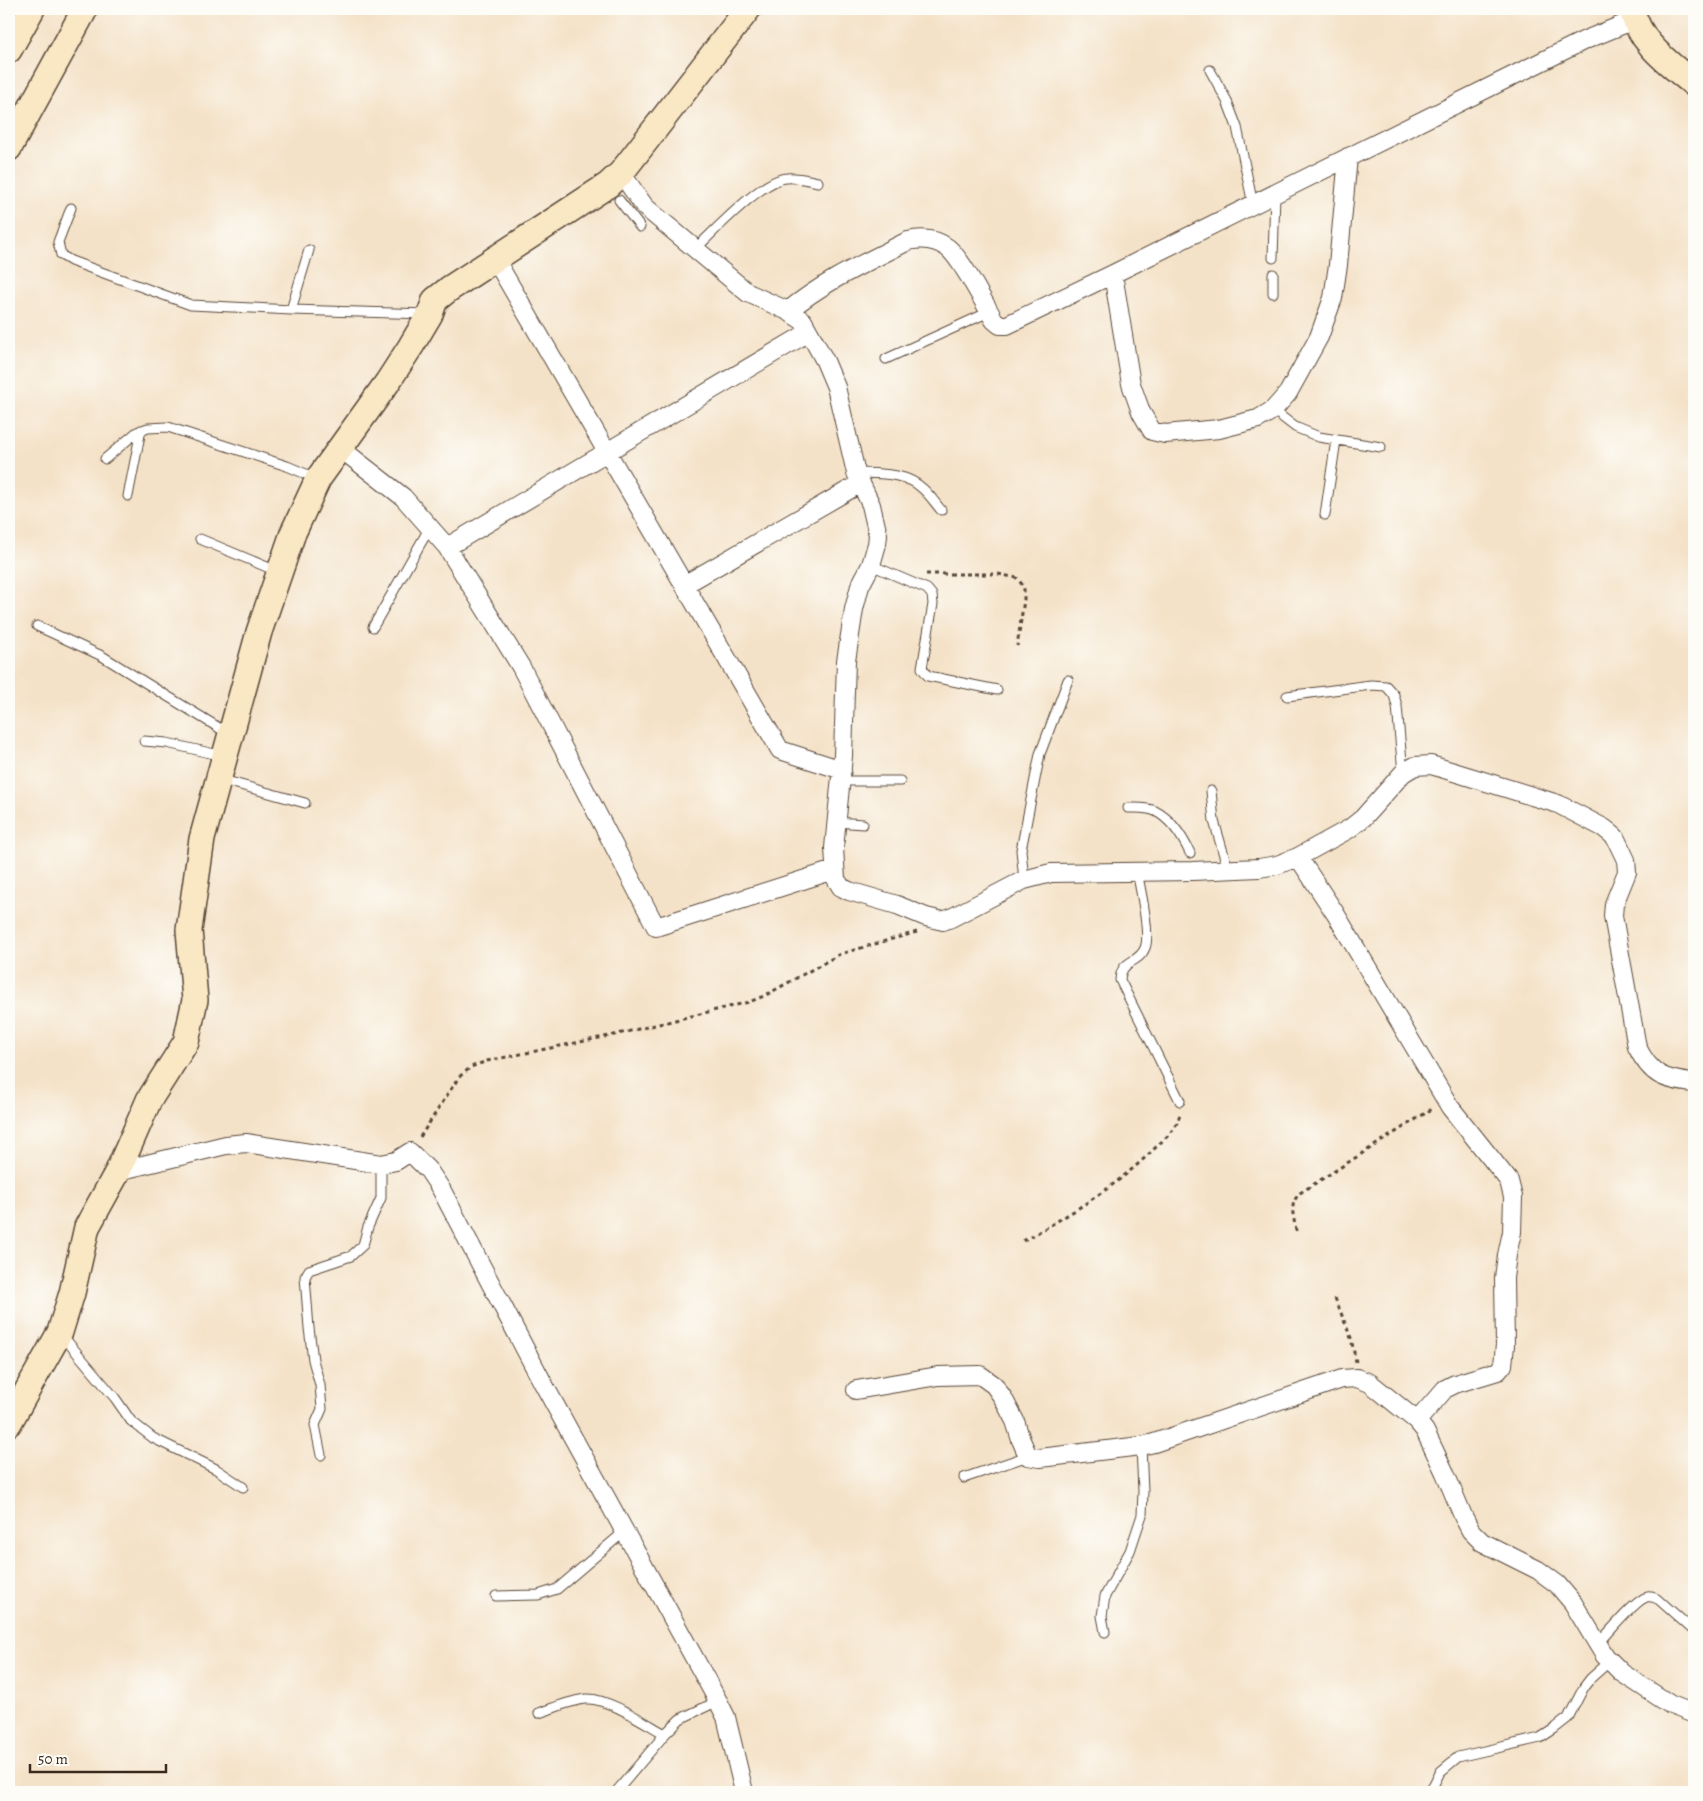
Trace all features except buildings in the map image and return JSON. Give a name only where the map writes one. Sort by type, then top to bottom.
[{"type":"street","points":[[9,50],[32,9]]},
{"type":"street","points":[[9,148],[85,9]]},
{"type":"street","points":[[14,1414],[60,1332],[72,1293],[88,1227],[118,1171],[149,1100],[186,1042],[195,1000],[189,930],[202,839],[259,632],[293,533],[318,479],[387,383],[430,314],[435,300],[495,259],[615,187],[748,9]]},
{"type":"street","points":[[788,311],[806,296],[835,279],[908,241],[921,238],[947,247],[959,261],[994,320],[1000,325],[1007,325],[1114,274],[1583,41],[1633,14],[1650,45],[1694,84]]},
{"type":"street","points":[[1114,274],[1131,384],[1141,412],[1152,431],[1164,434],[1219,429],[1258,419],[1273,410],[1288,393],[1318,337],[1333,298],[1348,157]]},
{"type":"street","points":[[615,187],[646,206],[748,293],[788,311],[803,321],[825,361],[836,387],[859,478],[871,505],[878,535],[871,565],[860,586],[854,609],[846,661],[841,776],[834,848],[834,870],[836,879],[841,886],[849,891],[942,921],[1024,880],[1051,873],[1258,868],[1277,865],[1298,857],[1349,829],[1363,818],[1403,773],[1415,766],[1431,765],[1558,804],[1604,828],[1614,837],[1626,860],[1627,872],[1614,904],[1613,916],[1637,1047],[1644,1062],[1656,1074],[1671,1081],[1694,1083]]},
{"type":"street","points":[[495,259],[780,750],[841,776]]},
{"type":"street","points":[[447,547],[809,332]]},
{"type":"street","points":[[340,448],[402,497],[447,547],[521,667],[656,926],[834,870]]},
{"type":"street","points":[[684,585],[859,478]]},
{"type":"street","points":[[1298,857],[1340,920],[1446,1100],[1509,1181],[1513,1197],[1512,1232],[1504,1278],[1505,1345],[1503,1365],[1498,1371],[1455,1384],[1445,1389],[1417,1421]]},
{"type":"street","points":[[118,1171],[226,1145],[246,1143],[381,1164],[396,1161],[410,1152],[429,1171],[440,1189],[544,1385],[718,1701],[726,1718],[744,1792]]},
{"type":"street","points":[[856,1390],[938,1376],[980,1375],[994,1385],[1003,1398],[1015,1421],[1028,1456],[1040,1458],[1141,1446],[1342,1379],[1357,1378],[1370,1383],[1417,1421],[1425,1432],[1446,1473],[1470,1531],[1482,1542],[1538,1570],[1557,1584],[1572,1603],[1610,1662],[1622,1673],[1672,1705],[1694,1714]]},
{"type":"lane","points":[[1210,70],[1227,101],[1237,127],[1252,205]]},
{"type":"lane","points":[[695,249],[758,192],[772,182],[786,178],[818,182]]},
{"type":"lane","points":[[615,187],[640,227]]},
{"type":"lane","points":[[1273,258],[1275,194]]},
{"type":"lane","points":[[71,208],[58,242],[61,255],[71,261],[191,305],[430,314]]},
{"type":"lane","points":[[291,310],[309,250]]},
{"type":"lane","points":[[1273,274],[1273,293]]},
{"type":"lane","points":[[886,359],[989,312]]},
{"type":"lane","points":[[1273,410],[1295,427],[1319,437],[1381,447]]},
{"type":"lane","points":[[105,459],[137,432],[148,428],[168,427],[287,466],[318,479]]},
{"type":"lane","points":[[128,496],[141,430]]},
{"type":"lane","points":[[1325,516],[1336,440]]},
{"type":"lane","points":[[859,478],[888,475],[908,478],[923,488],[940,510]]},
{"type":"lane","points":[[373,627],[430,527]]},
{"type":"lane","points":[[200,538],[279,572]]},
{"type":"lane","points":[[871,565],[927,589],[932,594],[933,604],[922,668],[924,673],[928,676],[997,690]]},
{"type":"lane","points":[[37,626],[102,656],[225,757],[305,803]]},
{"type":"lane","points":[[1024,880],[1021,850],[1039,763],[1055,712],[1068,680]]},
{"type":"lane","points":[[1287,696],[1371,685],[1386,686],[1394,695],[1397,706],[1403,773]]},
{"type":"lane","points":[[144,742],[167,743],[225,757]]},
{"type":"lane","points":[[841,776],[900,781]]},
{"type":"lane","points":[[1211,791],[1214,821],[1228,868]]},
{"type":"lane","points":[[1128,808],[1142,808],[1155,811],[1167,820],[1180,835],[1190,853]]},
{"type":"lane","points":[[837,822],[863,824]]},
{"type":"lane","points":[[1137,871],[1147,930],[1146,947],[1142,954],[1125,965],[1120,974],[1120,980],[1180,1101]]},
{"type":"lane","points":[[320,1455],[315,1425],[322,1408],[320,1385],[311,1344],[305,1277],[309,1270],[350,1256],[363,1245],[368,1227],[381,1198],[381,1164]]},
{"type":"lane","points":[[60,1332],[115,1398],[131,1421],[153,1438],[216,1469],[243,1487]]},
{"type":"lane","points":[[1105,1632],[1102,1616],[1105,1596],[1130,1551],[1142,1515],[1141,1446]]},
{"type":"lane","points":[[964,1478],[1028,1456]]},
{"type":"lane","points":[[496,1596],[538,1595],[557,1589],[625,1531]]},
{"type":"lane","points":[[1598,1644],[1633,1607],[1646,1597],[1653,1597],[1658,1600],[1694,1631]]},
{"type":"lane","points":[[1430,1792],[1440,1772],[1458,1757],[1540,1738],[1554,1729],[1568,1718],[1584,1687],[1591,1678],[1610,1662]]},
{"type":"lane","points":[[539,1714],[562,1705],[588,1699],[610,1704],[666,1734]]},
{"type":"lane","points":[[616,1792],[680,1719],[718,1701]]},
{"type":"path","points":[[893,574],[998,574],[1017,578],[1024,587],[1024,600],[1017,646]]},
{"type":"path","points":[[410,1152],[459,1078],[471,1067],[487,1061],[614,1035],[749,1002],[764,996],[840,954],[907,935],[942,921]]},
{"type":"path","points":[[1296,1231],[1292,1207],[1294,1199],[1300,1193],[1446,1100]]},
{"type":"path","points":[[1023,1240],[1082,1207],[1115,1184],[1143,1161],[1169,1135],[1177,1123],[1180,1114],[1180,1101]]},
{"type":"path","points":[[1335,1298],[1351,1338],[1356,1358],[1357,1378]]}]
